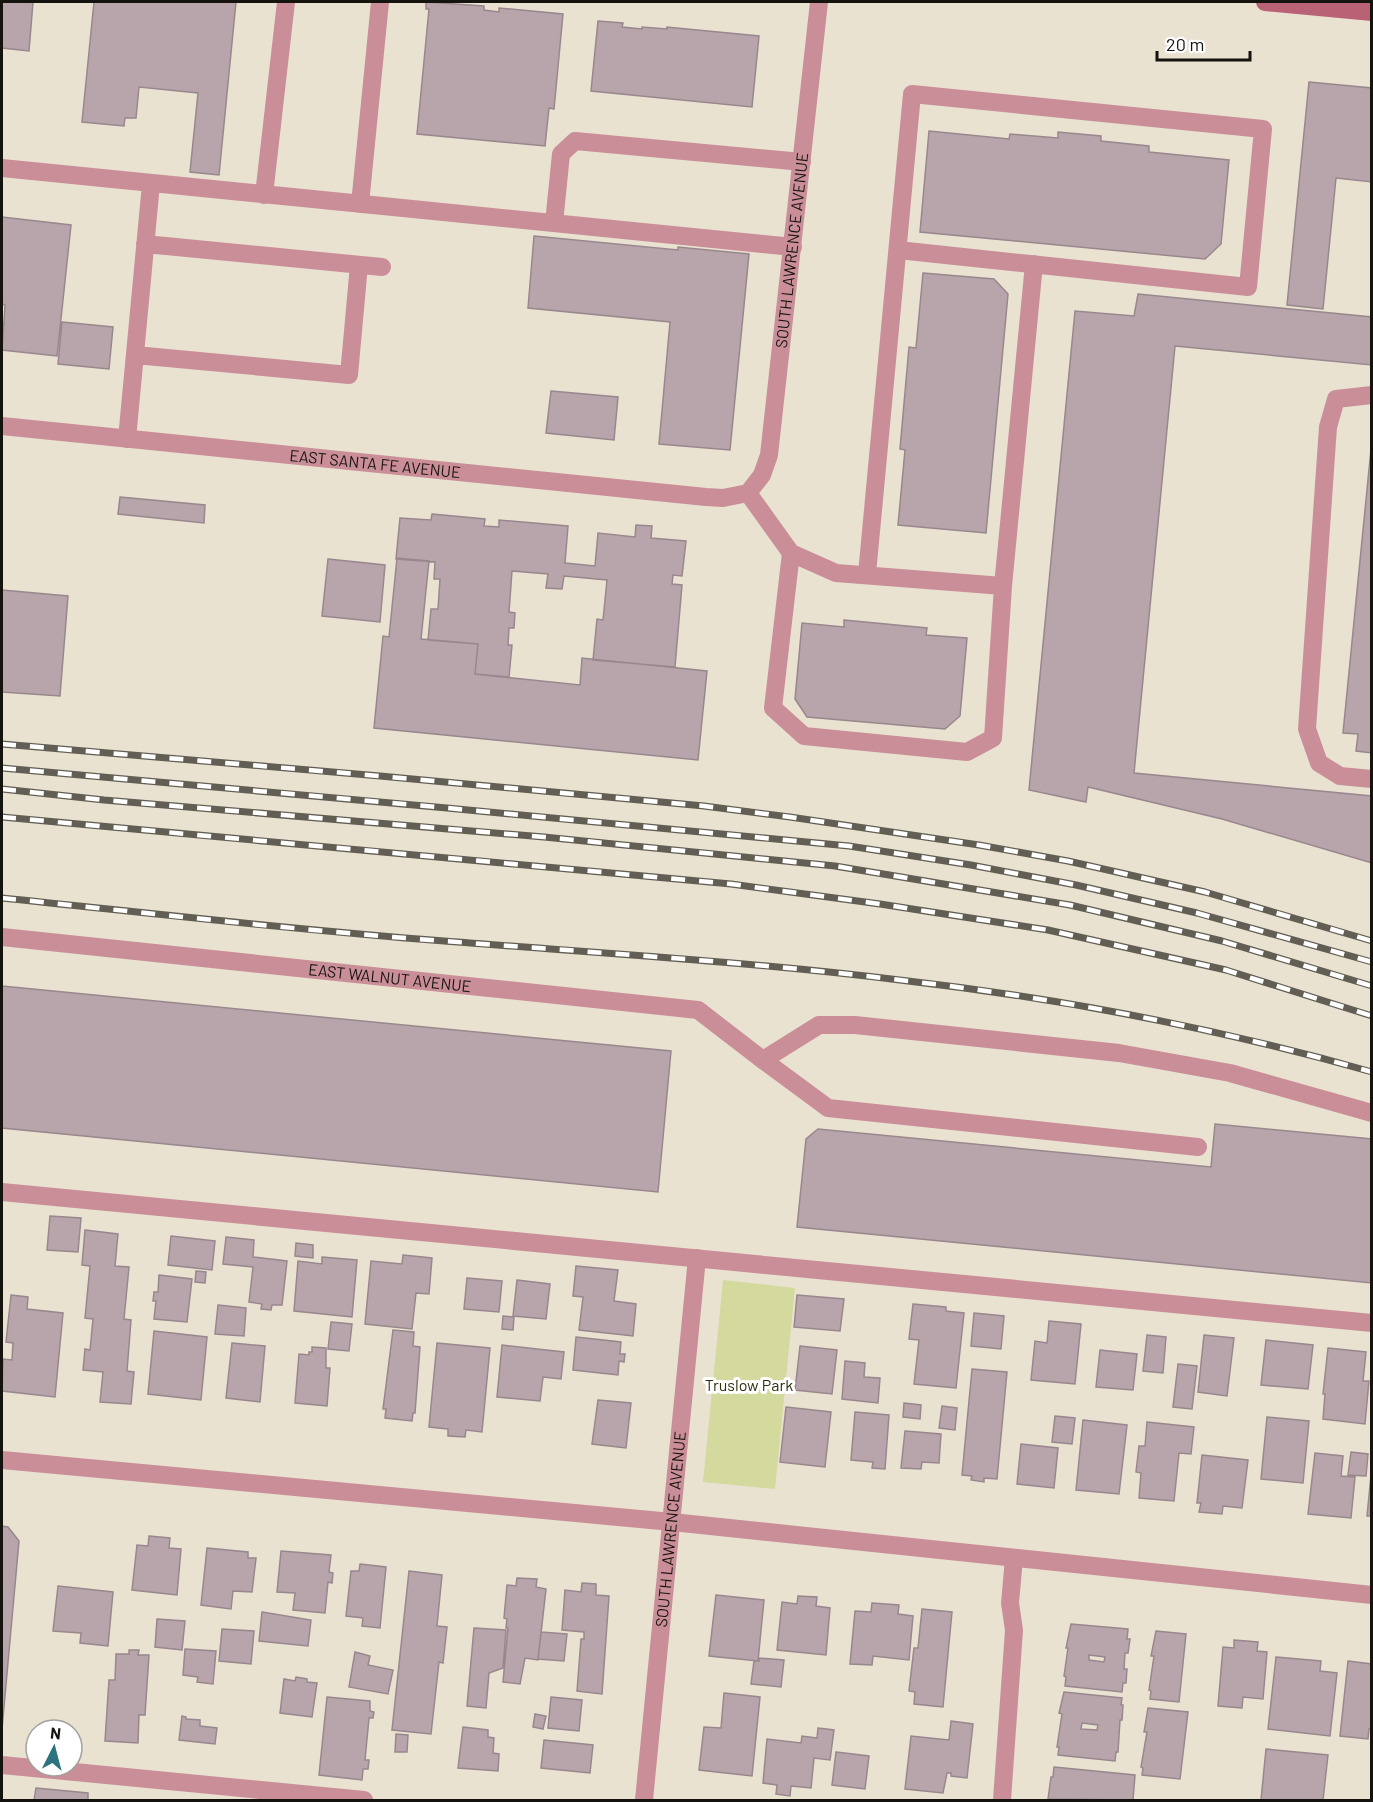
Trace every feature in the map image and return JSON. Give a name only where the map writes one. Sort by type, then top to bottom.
[{"type":"main road","points":[[1265,2],[1371,12]]},
{"type":"street","points":[[264,195],[286,2]]},
{"type":"street","points":[[360,204],[380,2]]},
{"type":"street","name":"SOUTH LAWRENCE AVENUE","points":[[748,493],[762,475],[770,455],[819,2]]},
{"type":"street","points":[[867,574],[912,94],[1263,129],[1248,287],[898,250]]},
{"type":"street","points":[[554,223],[561,154],[575,141],[802,162]]},
{"type":"street","points":[[2,168],[793,247]]},
{"type":"street","points":[[127,439],[151,184]]},
{"type":"street","points":[[145,244],[382,267]]},
{"type":"street","points":[[791,553],[773,708],[804,736],[967,752],[993,738],[1003,586],[1034,264]]},
{"type":"street","points":[[135,355],[349,375],[359,265]]},
{"type":"street","points":[[1371,395],[1336,399],[1328,427],[1307,729],[1319,763],[1340,776],[1371,779]]},
{"type":"street","name":"EAST SANTA FE AVENUE","points":[[2,426],[723,498],[748,493]]},
{"type":"street","points":[[748,493],[791,553],[836,573],[1003,586]]},
{"type":"street","name":"EAST WALNUT AVENUE","points":[[2,936],[698,1010],[828,1108],[1198,1147]]},
{"type":"street","points":[[763,1060],[819,1025],[855,1025],[1119,1053],[1230,1073],[1371,1113]]},
{"type":"street","points":[[2,1192],[1371,1323]]},
{"type":"street","name":"SOUTH LAWRENCE AVENUE","points":[[644,1800],[697,1258]]},
{"type":"street","points":[[2,1460],[672,1522],[1371,1595]]},
{"type":"street","points":[[1002,1800],[1014,1630],[1010,1603],[1014,1558]]},
{"type":"street","points":[[2,1765],[364,1800]]},
{"type":"green space","name":"Truslow Park","points":[[723,1280],[795,1288],[775,1489],[703,1482]]},
{"type":"building","points":[[2,2],[33,2],[29,51],[2,48]]},
{"type":"building","points":[[94,2],[236,2],[219,175],[190,172],[198,93],[139,87],[136,118],[125,118],[124,126],[82,122]]},
{"type":"building","points":[[426,2],[484,6],[484,10],[499,12],[499,8],[563,14],[554,109],[549,108],[545,146],[417,134],[429,9],[426,9]]},
{"type":"building","points":[[598,21],[623,23],[622,27],[642,29],[642,27],[667,29],[667,27],[759,36],[752,107],[591,91]]},
{"type":"building","points":[[1309,82],[1372,88],[1372,182],[1336,178],[1323,309],[1287,305]]},
{"type":"building","points":[[929,131],[1009,139],[1010,134],[1058,138],[1058,132],[1101,136],[1101,141],[1149,146],[1149,152],[1229,160],[1221,244],[1205,259],[920,232]]},
{"type":"building","points":[[2,217],[71,225],[57,356],[2,350],[5,305],[2,304]]},
{"type":"building","points":[[534,236],[678,250],[678,247],[749,254],[730,450],[659,444],[670,322],[528,308]]},
{"type":"building","points":[[923,273],[994,279],[1008,294],[986,533],[898,525],[905,450],[900,449],[909,347],[916,348]]},
{"type":"building","points":[[1138,294],[1372,317],[1372,365],[1175,346],[1134,773],[1372,796],[1372,863],[1222,819],[1088,787],[1086,802],[1029,790],[1075,311],[1134,316]]},
{"type":"building","points":[[62,322],[113,327],[109,369],[58,364]]},
{"type":"building","points":[[551,391],[618,397],[614,440],[546,433]]},
{"type":"building","points":[[1372,439],[1372,753],[1356,751],[1358,734],[1343,733]]},
{"type":"building","points":[[120,497],[205,505],[204,523],[118,514]]},
{"type":"building","points":[[432,514],[485,519],[484,526],[499,527],[499,520],[568,526],[565,563],[595,566],[598,533],[635,537],[636,525],[652,526],[651,538],[686,541],[682,576],[673,575],[672,584],[682,585],[675,667],[593,660],[597,619],[603,620],[607,580],[564,576],[562,589],[546,588],[548,574],[512,571],[509,612],[515,613],[514,628],[509,628],[508,645],[512,645],[509,677],[475,674],[478,644],[428,640],[431,609],[438,609],[440,579],[434,579],[435,562],[396,559],[400,518],[431,520]]},
{"type":"building","points":[[397,558],[429,561],[421,639],[478,644],[475,674],[580,685],[582,658],[707,671],[698,760],[374,728],[383,636],[389,637]]},
{"type":"building","points":[[328,559],[385,565],[380,622],[322,616]]},
{"type":"building","points":[[2,590],[68,596],[60,696],[2,692]]},
{"type":"building","points":[[844,620],[927,628],[926,635],[967,638],[960,716],[945,729],[807,717],[795,699],[802,623],[844,627]]},
{"type":"building","points":[[2,986],[671,1051],[658,1192],[2,1128]]},
{"type":"building","points":[[1215,1124],[1372,1139],[1372,1283],[797,1227],[806,1139],[818,1129],[1211,1167]]},
{"type":"building","points":[[50,1216],[81,1218],[78,1252],[47,1250]]},
{"type":"building","points":[[85,1230],[118,1234],[115,1266],[129,1267],[124,1319],[131,1320],[127,1371],[134,1372],[131,1404],[100,1402],[103,1372],[83,1370],[85,1349],[90,1350],[93,1319],[85,1318],[90,1266],[82,1265]]},
{"type":"building","points":[[171,1236],[215,1241],[212,1270],[168,1265]]},
{"type":"building","points":[[226,1237],[254,1240],[253,1257],[287,1261],[282,1305],[272,1305],[271,1310],[261,1309],[262,1304],[249,1302],[253,1267],[223,1264]]},
{"type":"building","points":[[296,1243],[313,1245],[313,1258],[295,1256]]},
{"type":"building","points":[[403,1255],[432,1258],[429,1294],[416,1293],[412,1329],[365,1324],[371,1261],[402,1264]]},
{"type":"building","points":[[322,1257],[357,1260],[352,1317],[294,1311],[298,1261],[322,1264]]},
{"type":"building","points":[[576,1266],[618,1270],[614,1301],[636,1304],[633,1336],[579,1330],[583,1297],[573,1296]]},
{"type":"building","points":[[196,1271],[206,1272],[205,1283],[195,1282]]},
{"type":"building","points":[[159,1275],[192,1279],[187,1322],[154,1319],[156,1301],[153,1301],[154,1292],[158,1292]]},
{"type":"building","points":[[467,1278],[502,1281],[499,1312],[464,1309]]},
{"type":"building","points":[[517,1280],[550,1284],[546,1319],[513,1316]]},
{"type":"building","points":[[11,1295],[28,1297],[27,1309],[63,1313],[55,1397],[2,1391],[3,1359],[12,1360],[13,1343],[6,1342]]},
{"type":"building","points":[[797,1295],[844,1299],[840,1331],[794,1327]]},
{"type":"building","points":[[913,1304],[946,1307],[946,1311],[964,1313],[956,1388],[914,1384],[919,1340],[909,1339]]},
{"type":"building","points":[[218,1305],[246,1308],[244,1336],[215,1334]]},
{"type":"building","points":[[974,1313],[1004,1316],[1001,1349],[971,1346]]},
{"type":"building","points":[[503,1316],[514,1317],[513,1330],[502,1329]]},
{"type":"building","points":[[1049,1321],[1081,1324],[1075,1384],[1031,1380],[1035,1341],[1047,1343]]},
{"type":"building","points":[[331,1322],[352,1324],[349,1351],[328,1349]]},
{"type":"building","points":[[393,1330],[414,1332],[413,1346],[420,1347],[415,1413],[413,1413],[412,1421],[385,1418],[386,1409],[383,1409]]},
{"type":"building","points":[[154,1331],[207,1337],[201,1400],[148,1394]]},
{"type":"building","points":[[1147,1335],[1166,1337],[1163,1373],[1143,1371]]},
{"type":"building","points":[[1204,1335],[1234,1338],[1227,1396],[1198,1392]]},
{"type":"building","points":[[576,1337],[621,1342],[620,1354],[625,1354],[624,1362],[619,1361],[618,1375],[573,1370]]},
{"type":"building","points":[[1266,1340],[1313,1345],[1308,1389],[1261,1385]]},
{"type":"building","points":[[232,1343],[265,1346],[260,1402],[226,1398]]},
{"type":"building","points":[[437,1343],[490,1348],[482,1432],[466,1430],[465,1437],[448,1436],[448,1429],[429,1427]]},
{"type":"building","points":[[502,1345],[564,1352],[561,1379],[543,1377],[540,1401],[497,1397]]},
{"type":"building","points":[[800,1346],[837,1350],[832,1394],[795,1390]]},
{"type":"building","points":[[312,1347],[326,1348],[326,1368],[330,1368],[327,1406],[295,1403],[299,1354],[309,1355]]},
{"type":"building","points":[[1328,1348],[1366,1352],[1363,1381],[1369,1381],[1365,1424],[1323,1419]]},
{"type":"building","points":[[1100,1350],[1137,1354],[1133,1390],[1096,1387]]},
{"type":"building","points":[[845,1361],[865,1363],[864,1377],[880,1378],[878,1403],[842,1399]]},
{"type":"building","points":[[1178,1364],[1197,1366],[1192,1409],[1173,1407]]},
{"type":"building","points":[[972,1369],[1007,1372],[997,1479],[984,1478],[984,1482],[971,1480],[972,1476],[962,1475]]},
{"type":"building","points":[[598,1400],[631,1403],[626,1448],[592,1444]]},
{"type":"building","points":[[904,1403],[921,1405],[920,1419],[903,1417]]},
{"type":"building","points":[[942,1406],[957,1408],[955,1430],[939,1428]]},
{"type":"building","points":[[786,1407],[831,1412],[825,1467],[780,1462]]},
{"type":"building","points":[[855,1412],[889,1415],[885,1469],[872,1468],[873,1462],[851,1460]]},
{"type":"building","points":[[1055,1416],[1075,1418],[1072,1444],[1052,1442]]},
{"type":"building","points":[[1267,1417],[1309,1421],[1303,1483],[1261,1479]]},
{"type":"building","points":[[1083,1420],[1127,1425],[1119,1494],[1076,1490]]},
{"type":"building","points":[[1147,1422],[1194,1427],[1191,1454],[1179,1453],[1174,1501],[1139,1498],[1141,1473],[1136,1472],[1139,1446],[1145,1446]]},
{"type":"building","points":[[905,1431],[941,1434],[939,1463],[922,1462],[921,1469],[901,1468]]},
{"type":"building","points":[[1021,1444],[1058,1448],[1054,1488],[1017,1484]]},
{"type":"building","points":[[1351,1452],[1368,1454],[1366,1476],[1348,1475]]},
{"type":"building","points":[[1315,1453],[1343,1456],[1341,1476],[1355,1477],[1351,1518],[1308,1514]]},
{"type":"building","points":[[1202,1455],[1248,1460],[1242,1508],[1223,1506],[1222,1514],[1199,1512],[1201,1503],[1197,1503]]},
{"type":"building","points":[[1372,1465],[1372,1516],[1367,1516]]},
{"type":"building","points":[[2,1526],[8,1527],[19,1541],[2,1729]]},
{"type":"building","points":[[149,1536],[170,1538],[169,1548],[181,1549],[177,1595],[132,1590],[137,1545],[148,1546]]},
{"type":"building","points":[[207,1548],[248,1552],[248,1558],[256,1558],[252,1592],[233,1591],[231,1609],[201,1605]]},
{"type":"building","points":[[281,1551],[331,1555],[329,1572],[333,1573],[332,1583],[328,1582],[325,1613],[293,1610],[295,1593],[277,1592]]},
{"type":"building","points":[[360,1564],[386,1567],[380,1628],[362,1626],[363,1618],[346,1616],[351,1571],[359,1571]]},
{"type":"building","points":[[409,1571],[442,1575],[437,1626],[447,1627],[443,1663],[439,1662],[431,1734],[392,1730]]},
{"type":"building","points":[[517,1578],[537,1579],[536,1587],[546,1589],[538,1660],[525,1658],[520,1684],[503,1682],[508,1628],[506,1628],[507,1619],[504,1618],[507,1585],[516,1586]]},
{"type":"building","points":[[582,1583],[596,1584],[596,1595],[609,1596],[602,1694],[577,1691],[581,1639],[584,1639],[584,1632],[562,1630],[565,1590],[581,1592]]},
{"type":"building","points":[[58,1586],[113,1592],[108,1646],[80,1643],[81,1633],[53,1631]]},
{"type":"building","points":[[716,1595],[764,1600],[758,1661],[709,1656]]},
{"type":"building","points":[[798,1596],[817,1597],[816,1606],[830,1608],[826,1655],[777,1650],[782,1602],[797,1604]]},
{"type":"building","points":[[872,1603],[899,1605],[898,1614],[913,1616],[909,1660],[873,1656],[872,1665],[850,1664],[855,1611],[871,1612]]},
{"type":"building","points":[[922,1609],[952,1612],[943,1707],[914,1704],[915,1692],[909,1691],[914,1648],[918,1648]]},
{"type":"building","points":[[262,1612],[311,1620],[308,1646],[259,1641]]},
{"type":"building","points":[[157,1619],[185,1621],[182,1650],[155,1647]]},
{"type":"building","points":[[1071,1624],[1128,1629],[1127,1639],[1130,1639],[1128,1653],[1125,1653],[1124,1669],[1127,1669],[1126,1683],[1123,1683],[1122,1692],[1065,1686],[1068,1648],[1066,1648]],"holes":[[[1089,1655],[1105,1657],[1104,1662],[1089,1660]]]},
{"type":"building","points":[[474,1628],[506,1630],[503,1668],[489,1673],[486,1708],[467,1706]]},
{"type":"building","points":[[222,1629],[254,1631],[251,1664],[219,1661]]},
{"type":"building","points":[[1156,1631],[1186,1634],[1179,1702],[1150,1699],[1151,1691],[1149,1690],[1154,1656],[1151,1656]]},
{"type":"building","points":[[541,1632],[567,1634],[564,1661],[538,1659]]},
{"type":"building","points":[[1234,1640],[1258,1642],[1257,1651],[1267,1652],[1263,1699],[1243,1697],[1242,1708],[1218,1706],[1223,1647],[1234,1648]]},
{"type":"building","points":[[185,1649],[216,1651],[213,1684],[197,1682],[198,1677],[183,1675]]},
{"type":"building","points":[[129,1650],[139,1650],[138,1655],[149,1655],[145,1715],[139,1715],[138,1743],[105,1741],[109,1680],[115,1680],[116,1654],[129,1654]]},
{"type":"building","points":[[355,1652],[370,1656],[368,1665],[393,1670],[388,1694],[349,1687]]},
{"type":"building","points":[[1276,1657],[1321,1661],[1320,1671],[1337,1673],[1330,1736],[1268,1729]]},
{"type":"building","points":[[759,1658],[784,1660],[781,1687],[751,1684],[754,1661],[759,1661]]},
{"type":"building","points":[[1348,1661],[1372,1664],[1372,1729],[1369,1729],[1368,1739],[1340,1736]]},
{"type":"building","points":[[296,1677],[317,1683],[312,1717],[280,1713],[284,1679],[295,1681]]},
{"type":"building","points":[[1064,1692],[1122,1698],[1122,1720],[1120,1720],[1118,1752],[1116,1752],[1115,1761],[1058,1755],[1062,1714],[1059,1713]],"holes":[[[1082,1723],[1098,1725],[1097,1730],[1081,1729]]]},
{"type":"building","points":[[724,1693],[760,1697],[752,1776],[699,1770],[704,1727],[721,1728]]},
{"type":"building","points":[[327,1697],[370,1701],[370,1711],[374,1712],[373,1718],[369,1718],[365,1760],[369,1760],[368,1769],[363,1769],[362,1780],[319,1775]]},
{"type":"building","points":[[551,1697],[582,1700],[579,1731],[548,1728]]},
{"type":"building","points":[[1148,1708],[1188,1712],[1180,1779],[1142,1775],[1143,1768],[1141,1767],[1147,1732],[1144,1732]]},
{"type":"building","points":[[535,1714],[546,1716],[543,1729],[533,1727]]},
{"type":"building","points":[[182,1716],[186,1719],[200,1720],[200,1726],[217,1728],[215,1744],[179,1740]]},
{"type":"building","points":[[951,1721],[973,1724],[967,1778],[951,1776],[951,1773],[947,1773],[943,1793],[905,1789],[911,1736],[949,1740]]},
{"type":"building","points":[[463,1727],[488,1730],[488,1737],[494,1738],[493,1753],[499,1754],[498,1771],[458,1768]]},
{"type":"building","points":[[818,1728],[834,1730],[830,1760],[814,1758],[811,1788],[791,1786],[790,1796],[776,1794],[777,1785],[763,1783],[767,1739],[801,1743],[802,1736],[817,1738]]},
{"type":"building","points":[[396,1734],[408,1735],[407,1752],[395,1752]]},
{"type":"building","points":[[544,1740],[593,1745],[590,1773],[541,1768]]},
{"type":"building","points":[[1266,1749],[1328,1755],[1323,1800],[1261,1800]]},
{"type":"building","points":[[836,1752],[869,1756],[865,1789],[832,1785]]},
{"type":"building","points":[[1054,1767],[1135,1775],[1133,1800],[1048,1799]]},
{"type":"building","points":[[36,1788],[88,1793],[88,1800],[34,1800]]},
{"type":"railway","points":[[2,744],[704,806],[790,817],[979,845],[1068,861],[1205,892],[1372,941]]},
{"type":"railway","points":[[2,768],[849,846],[971,865],[1076,885],[1197,913],[1372,962]]},
{"type":"railway","points":[[2,789],[104,800],[544,837],[835,866],[1070,905],[1222,941],[1372,986]]},
{"type":"railway","points":[[2,817],[731,884],[880,904],[1048,930],[1226,970],[1372,1016]]},
{"type":"railway","points":[[2,898],[333,932],[792,968],[967,988],[1084,1006],[1200,1029],[1372,1072]]}]
